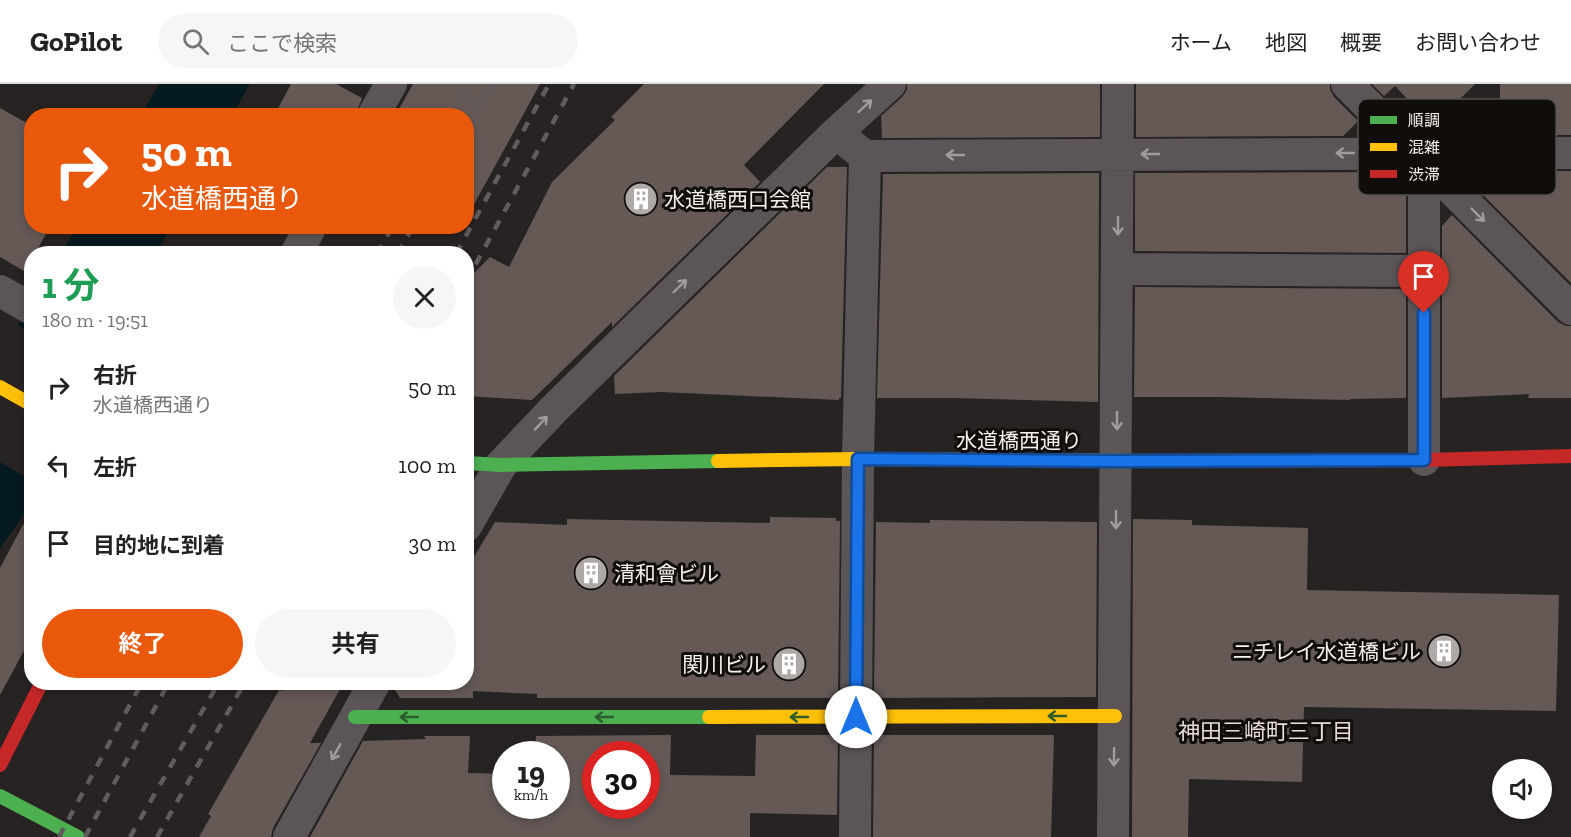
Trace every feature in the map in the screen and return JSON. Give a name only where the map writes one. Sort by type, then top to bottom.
[{"type":"street","points":[[378,108],[391,84]]},
{"type":"street","points":[[474,512],[501,465],[555,408],[836,133],[890,84]]},
{"type":"street","points":[[1113,837],[1118,84]]},
{"type":"street","points":[[1347,84],[1362,99]]},
{"type":"street","points":[[836,133],[866,156],[1358,153]]},
{"type":"street","points":[[855,837],[858,459],[866,156]]},
{"type":"street","points":[[1424,195],[1424,460]]},
{"type":"street","points":[[1458,195],[1571,309]]},
{"type":"street","points":[[1118,269],[1424,271]]},
{"type":"street","points":[[0,387],[24,400]]},
{"type":"street","name":"水道橋西通り","points":[[474,463],[501,465],[858,459],[1424,460],[1571,456]]},
{"type":"street","points":[[0,765],[38,690]]},
{"type":"street","points":[[289,837],[370,690]]},
{"type":"street","points":[[355,717],[1115,716]]},
{"type":"street","points":[[0,796],[78,837]]},
{"type":"water","points":[[159,84],[250,84],[236,108],[145,108]]},
{"type":"water","points":[[73,234],[166,234],[160,246],[65,246]]},
{"type":"water","points":[[24,315],[24,514],[0,549],[0,357]]},
{"type":"pier","points":[[16,324],[24,328],[24,476],[0,462],[0,351]]},
{"type":"building","points":[[291,84],[336,84],[362,98],[358,108],[278,108]]},
{"type":"building","points":[[413,84],[540,84],[474,204],[474,108],[400,108]]},
{"type":"building","points":[[644,84],[824,84],[744,165],[760,182],[612,327],[612,322],[532,400],[474,396],[474,273],[490,257],[509,267],[552,182],[615,120],[611,117]]},
{"type":"building","points":[[907,84],[1100,84],[1100,137],[882,138],[881,116],[902,97],[907,90]]},
{"type":"building","points":[[1136,84],[1330,84],[1334,97],[1358,121],[1343,136],[1136,137]]},
{"type":"building","points":[[1372,84],[1475,84],[1460,99],[1407,99],[1395,86],[1384,96]]},
{"type":"building","points":[[1500,84],[1571,84],[1571,135],[1556,135],[1556,99],[1500,99]]},
{"type":"building","points":[[0,108],[24,122],[24,234],[46,234],[39,246],[24,246],[24,271],[0,257]]},
{"type":"building","points":[[827,167],[847,167],[841,398],[839,400],[661,392],[615,394],[614,376]]},
{"type":"building","points":[[1556,171],[1571,171],[1571,283],[1483,195],[1556,195]]},
{"type":"building","points":[[1358,172],[1358,195],[1406,195],[1406,253],[1135,251],[1135,173]]},
{"type":"building","points":[[1099,173],[1098,402],[877,398],[883,174]]},
{"type":"building","points":[[1452,215],[1558,322],[1571,326],[1571,398],[1528,398],[1529,394],[1442,398],[1442,226]]},
{"type":"building","points":[[1135,287],[1406,289],[1406,398],[1350,400],[1134,397]]},
{"type":"building","points":[[770,517],[836,518],[836,521],[840,521],[838,698],[537,698],[537,694],[473,691],[473,698],[400,698],[395,690],[474,690],[474,557],[495,522],[567,525],[567,519],[770,523]]},
{"type":"building","points":[[1133,519],[1192,520],[1192,525],[1308,528],[1307,590],[1559,595],[1556,711],[1304,707],[1302,782],[1189,779],[1188,837],[1132,837]]},
{"type":"building","points":[[930,520],[1097,522],[1096,697],[874,698],[876,522],[930,523]]},
{"type":"building","points":[[24,523],[24,651],[0,695],[0,568]]},
{"type":"building","points":[[279,690],[340,690],[310,743],[321,743],[273,828],[271,837],[199,837],[211,816],[208,814]]},
{"type":"building","points":[[671,735],[670,775],[755,776],[756,735],[838,735],[837,815],[750,813],[750,837],[310,837],[363,741],[426,739],[424,736],[470,736],[468,773],[492,774],[492,819],[570,819],[570,741],[536,741],[536,736]]},
{"type":"building","points":[[874,735],[1054,735],[1051,837],[873,837]]},
{"type":"railway","points":[[458,108],[471,84]]},
{"type":"railway","points":[[474,113],[490,84]]},
{"type":"railway","points":[[474,221],[549,84]]},
{"type":"railway","points":[[474,267],[574,84]]},
{"type":"railway","points":[[382,246],[388,234]]},
{"type":"railway","points":[[402,246],[409,234]]},
{"type":"railway","points":[[460,246],[467,234]]},
{"type":"railway","points":[[59,837],[138,690]]},
{"type":"railway","points":[[85,837],[165,690]]},
{"type":"railway","points":[[130,837],[214,690]]},
{"type":"railway","points":[[157,837],[240,690]]},
{"type":"traffic: fast","points":[[474,463],[501,465],[718,461]]},
{"type":"traffic: fast","points":[[355,717],[709,717]]},
{"type":"traffic: fast","points":[[0,796],[78,837]]},
{"type":"traffic: slow","points":[[0,387],[24,400]]},
{"type":"traffic: slow","points":[[718,461],[858,459],[1150,461]]},
{"type":"traffic: slow","points":[[709,717],[1115,716]]},
{"type":"traffic: jam","points":[[1150,461],[1424,460],[1571,456]]},
{"type":"traffic: jam","points":[[0,765],[38,690]]},
{"type":"place","name":"水道橋西口会館","points":[[641,199]]},
{"type":"place","name":"清和會ビル","points":[[591,573]]},
{"type":"place","name":"ニチレイ水道橋ビル","points":[[1444,651]]},
{"type":"place","name":"関川ビル","points":[[789,664]]},
{"type":"district","name":"神田三崎町三丁目","points":[[1266,731]]},
{"type":"route","points":[[856,717],[858,459],[1424,460],[1424,313]]}]
